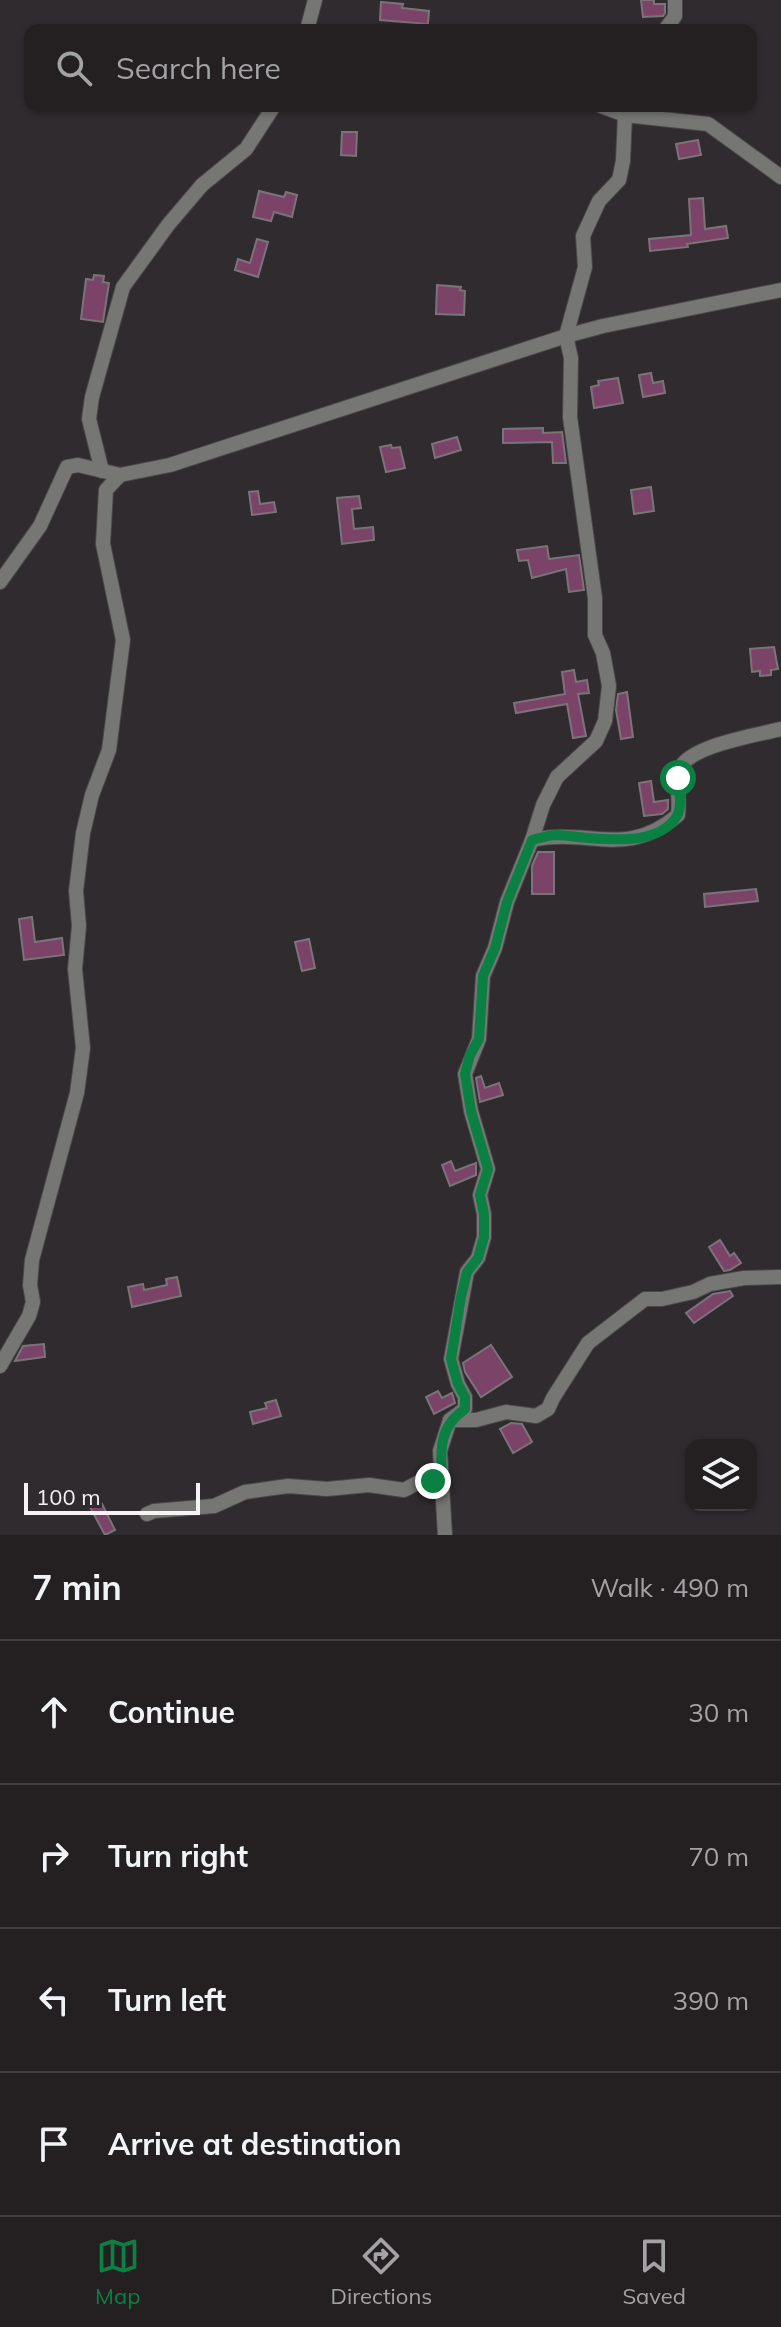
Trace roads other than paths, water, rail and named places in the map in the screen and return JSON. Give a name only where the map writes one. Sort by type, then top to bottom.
[{"type":"street","points":[[309,24],[315,0]]},
{"type":"street","points":[[669,24],[675,16],[675,0]]},
{"type":"street","points":[[102,471],[89,419],[92,397],[123,287],[168,225],[202,185],[246,149],[270,112]]},
{"type":"street","points":[[445,1535],[440,1451],[450,1420],[465,1409],[465,1397],[451,1359],[467,1272],[478,1258],[484,1237],[480,1195],[488,1169],[471,1111],[465,1074],[470,1055],[479,1039],[483,976],[543,805],[557,777],[596,741],[605,721],[609,686],[603,653],[595,635],[595,598],[570,417],[571,358],[566,336],[585,267],[583,236],[599,201],[619,180],[631,112]]},
{"type":"street","points":[[642,112],[708,124],[781,177]]},
{"type":"street","points":[[0,582],[40,526],[67,467],[78,465],[120,475],[170,465],[566,336],[781,290]]},
{"type":"street","points":[[0,1366],[29,1316],[33,1302],[30,1285],[32,1260],[77,1093],[83,1048],[75,969],[79,926],[76,891],[86,820],[109,750],[123,640],[103,544],[106,490],[120,475]]},
{"type":"street","points":[[532,840],[554,835],[636,839],[660,830],[678,815],[680,768],[686,759],[718,744],[781,729]]},
{"type":"street","points":[[450,1420],[476,1420],[506,1412],[536,1416],[548,1409],[588,1343],[645,1299],[662,1299],[693,1292],[710,1284],[744,1278],[781,1277]]},
{"type":"street","points":[[147,1514],[214,1506],[245,1492],[288,1486],[327,1489],[369,1485],[404,1490],[421,1481],[442,1477]]}]
